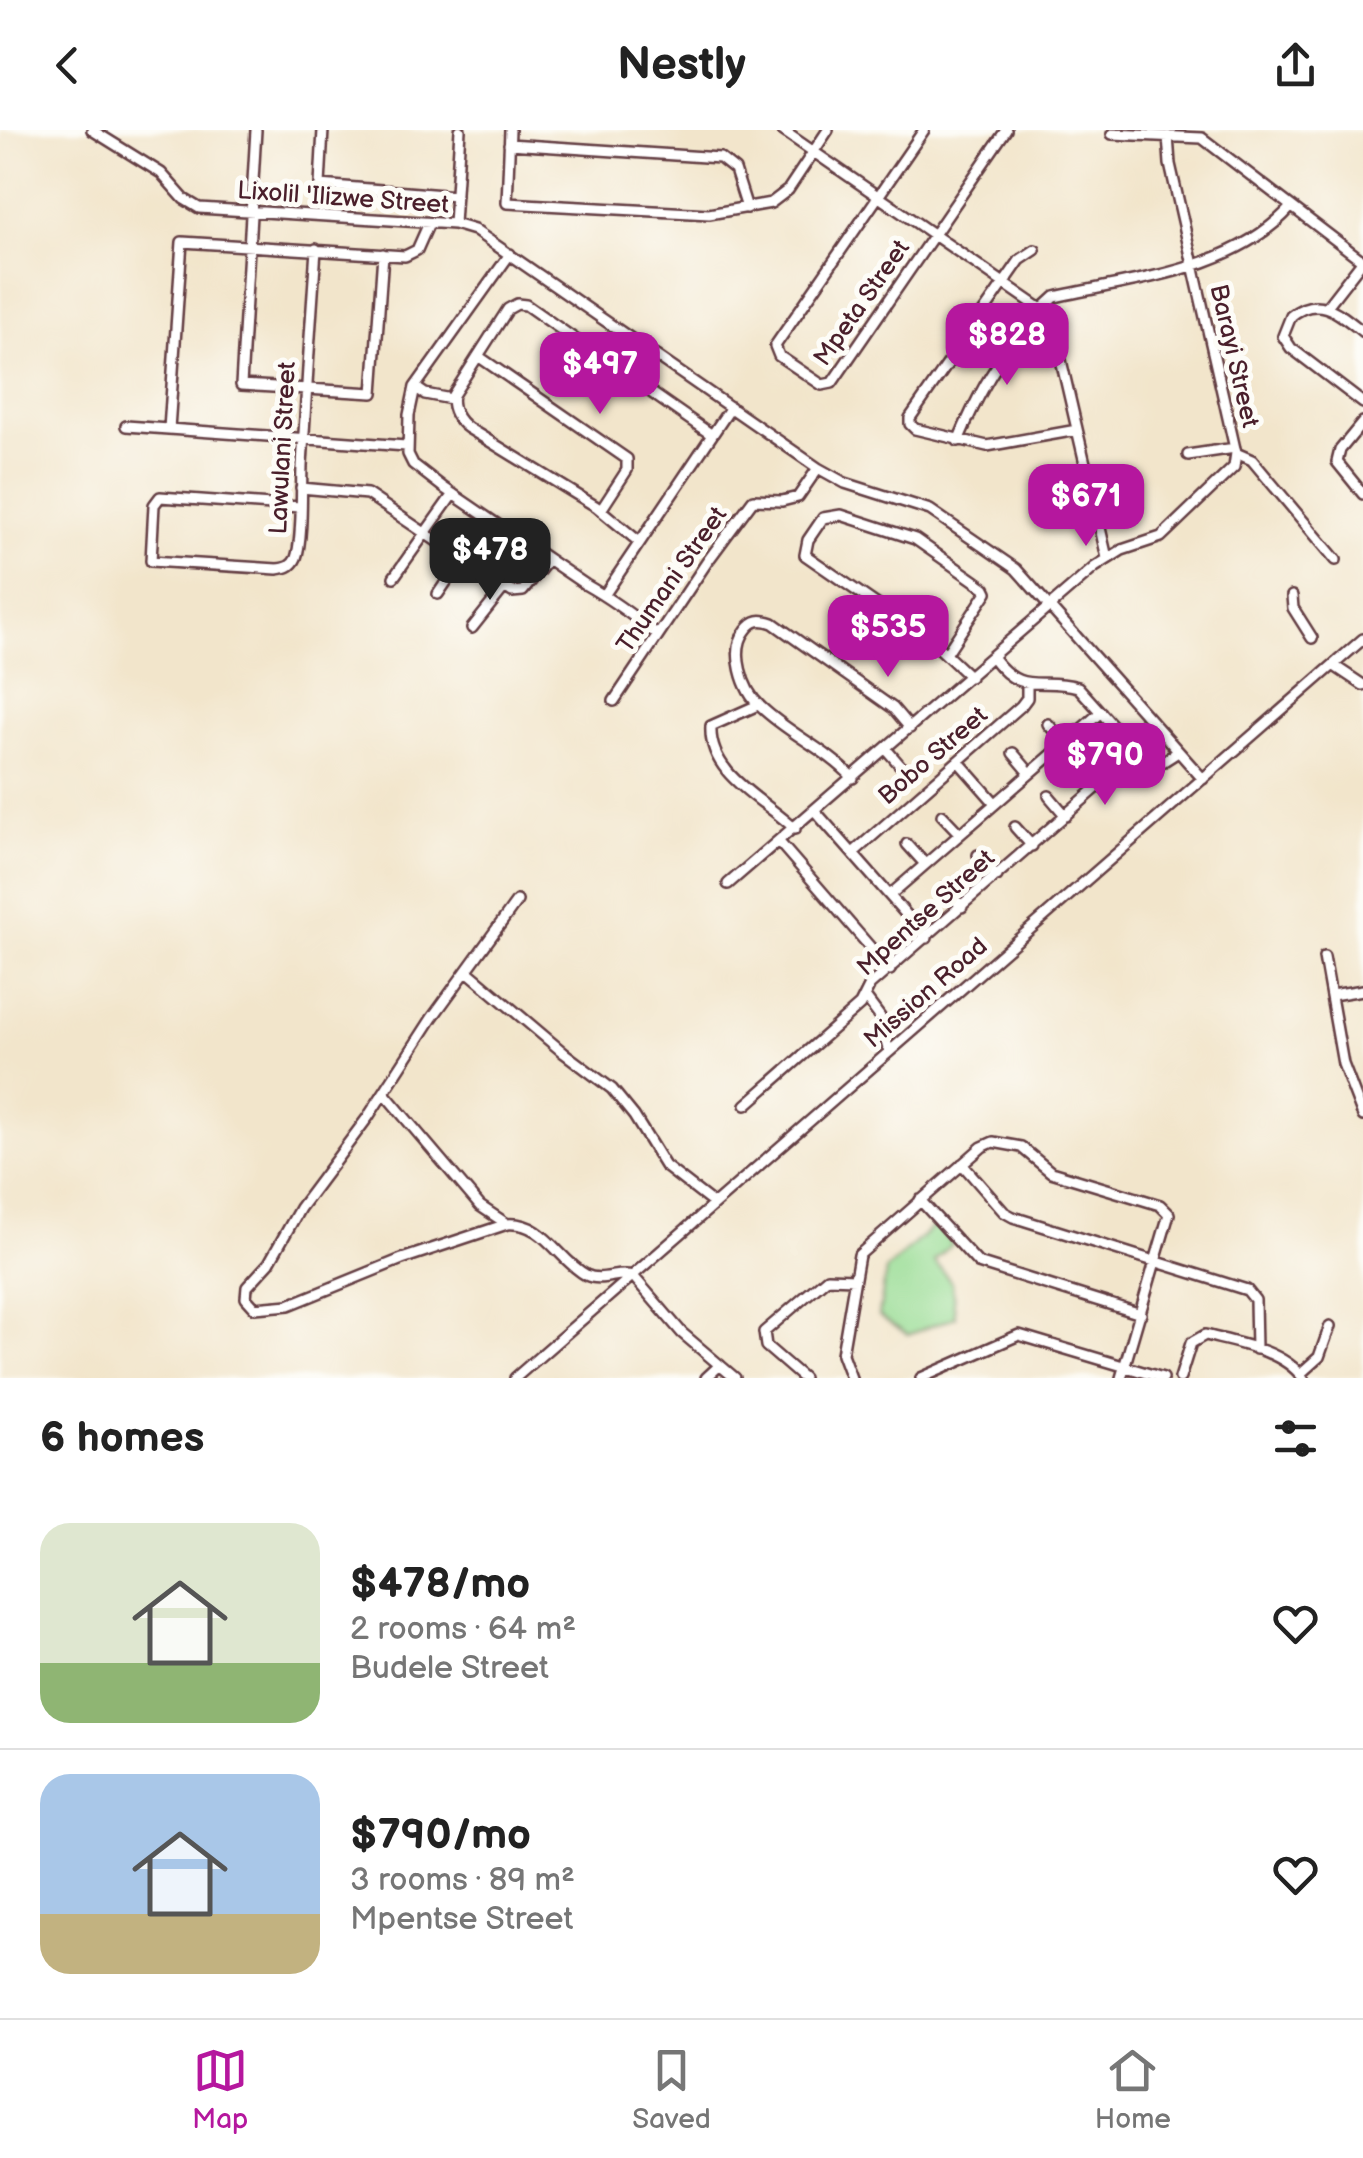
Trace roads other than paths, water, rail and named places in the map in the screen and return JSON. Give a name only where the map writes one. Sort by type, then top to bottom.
[{"type":"street","name":"Lixolil 'Ilizwe Street","points":[[92,130],[161,173],[193,206],[206,210],[454,224],[474,230],[818,468],[844,482],[930,510],[1016,568],[1202,779]]},
{"type":"street","points":[[256,130],[239,381],[247,386],[373,393],[383,254]]},
{"type":"street","points":[[323,130],[320,186],[456,196]]},
{"type":"street","points":[[454,224],[460,130]]},
{"type":"street","points":[[510,130],[507,203],[710,214],[771,203],[782,196],[828,130]]},
{"type":"street","points":[[782,130],[1042,308],[1054,330],[1108,558]]},
{"type":"street","points":[[878,196],[924,130]]},
{"type":"street","points":[[934,234],[1006,130]]},
{"type":"street","points":[[1112,134],[1202,138],[1363,261],[1328,305],[1298,311],[1286,324],[1283,336],[1291,348],[1363,403]]},
{"type":"street","name":"Barayi Street","points":[[728,884],[1108,558],[1161,537],[1232,471],[1235,451],[1170,164],[1168,136]]},
{"type":"street","points":[[509,144],[720,158],[735,170],[746,208]]},
{"type":"street","name":"Mpeta Street","points":[[878,196],[775,346],[779,356],[818,384],[832,382],[934,234]]},
{"type":"street","points":[[1042,308],[1055,298],[1193,266],[1264,232],[1291,207]]},
{"type":"street","points":[[169,429],[182,242],[413,254],[422,244],[429,223]]},
{"type":"street","name":"Lawulani Street","points":[[300,506],[160,497],[154,505],[150,561],[277,569],[289,567],[297,552],[300,506],[301,488],[303,438],[316,249]]},
{"type":"street","points":[[1035,250],[1022,257],[910,421],[916,429],[958,441],[996,446],[1077,430]]},
{"type":"street","points":[[510,254],[415,387],[406,446],[413,464],[548,560],[605,594],[658,635]]},
{"type":"street","points":[[452,399],[510,307],[526,305],[712,435]]},
{"type":"street","points":[[1328,305],[1363,332]]},
{"type":"street","points":[[958,441],[976,401],[1013,346],[1024,338],[1054,330]]},
{"type":"street","points":[[478,356],[627,459],[627,470],[601,510]]},
{"type":"street","points":[[415,387],[425,394],[452,399]]},
{"type":"street","points":[[452,399],[459,419],[468,428],[601,510],[638,541]]},
{"type":"street","points":[[605,594],[731,407]]},
{"type":"street","points":[[1363,422],[1340,450],[1336,462],[1363,494]]},
{"type":"street","points":[[126,426],[406,446]]},
{"type":"street","points":[[1188,455],[1235,451],[1252,460],[1336,560]]},
{"type":"street","name":"Thumani Street","points":[[614,701],[753,500],[798,497],[818,468]]},
{"type":"street","points":[[301,488],[363,493],[512,592],[523,591],[548,560]]},
{"type":"street","points":[[394,577],[453,494]]},
{"type":"street","points":[[946,654],[987,592],[985,588],[915,540],[841,515],[823,518],[808,540],[805,555],[946,654],[970,678]]},
{"type":"street","points":[[438,594],[462,560]]},
{"type":"street","points":[[472,628],[503,589]]},
{"type":"street","points":[[1292,596],[1293,608],[1312,638]]},
{"type":"street","points":[[853,778],[830,755],[758,705],[736,650],[749,625],[761,620],[772,623],[872,692],[910,728]]},
{"type":"street","name":"Mission Road","points":[[515,1378],[1363,639]]},
{"type":"street","points":[[994,658],[1012,679],[1074,685],[1131,746],[1131,758],[1156,766],[1178,752]]},
{"type":"street","points":[[1333,665],[1363,685]]},
{"type":"street","name":"Bobo Street","points":[[853,853],[1021,706],[1027,683]]},
{"type":"street","points":[[758,705],[711,726],[712,745],[725,770],[795,828]]},
{"type":"street","points":[[890,895],[1101,712]]},
{"type":"street","points":[[1048,724],[1065,743]]},
{"type":"street","points":[[886,749],[899,764]]},
{"type":"street","points":[[1012,753],[1030,773]]},
{"type":"street","name":"Mpentse Street","points":[[746,1105],[860,1005],[870,985],[1131,758]]},
{"type":"street","points":[[958,761],[995,803]]},
{"type":"street","points":[[1084,765],[1102,785]]},
{"type":"street","points":[[1049,796],[1066,816]]},
{"type":"street","points":[[816,811],[927,938]]},
{"type":"street","points":[[942,815],[960,834]]},
{"type":"street","points":[[1014,827],[1032,846]]},
{"type":"street","points":[[779,842],[890,970]]},
{"type":"street","points":[[907,844],[924,864]]},
{"type":"street","points":[[978,855],[997,876]]},
{"type":"street","points":[[945,888],[962,906]]},
{"type":"street","points":[[517,901],[300,1208],[270,1263],[247,1287],[248,1304],[264,1308],[289,1305],[402,1259],[519,1223],[543,1235],[590,1277],[607,1278],[622,1272],[633,1276],[682,1332],[735,1378]]},
{"type":"street","points":[[1324,957],[1343,1064],[1363,1116]]},
{"type":"street","points":[[467,971],[612,1089],[665,1166],[714,1204]]},
{"type":"street","points":[[1332,995],[1363,990]]},
{"type":"street","points":[[865,996],[880,1017],[889,1052]]},
{"type":"street","points":[[384,1093],[480,1206],[507,1224]]},
{"type":"street","points":[[850,1378],[842,1354],[862,1251],[993,1142],[1021,1146],[1051,1172],[1160,1206],[1169,1214],[1122,1378]]},
{"type":"street","points":[[962,1164],[1004,1212],[1013,1217],[1250,1292],[1256,1304],[1256,1349]]},
{"type":"street","points":[[920,1200],[978,1263],[1141,1314]]},
{"type":"street","points":[[803,1378],[766,1346],[764,1332],[827,1278],[854,1279]]},
{"type":"street","points":[[1180,1378],[1191,1343],[1200,1335],[1286,1361],[1301,1376],[1319,1358],[1330,1326]]},
{"type":"street","points":[[921,1378],[1020,1336],[1162,1378]]},
{"type":"street","points":[[706,1378],[720,1365]]}]
